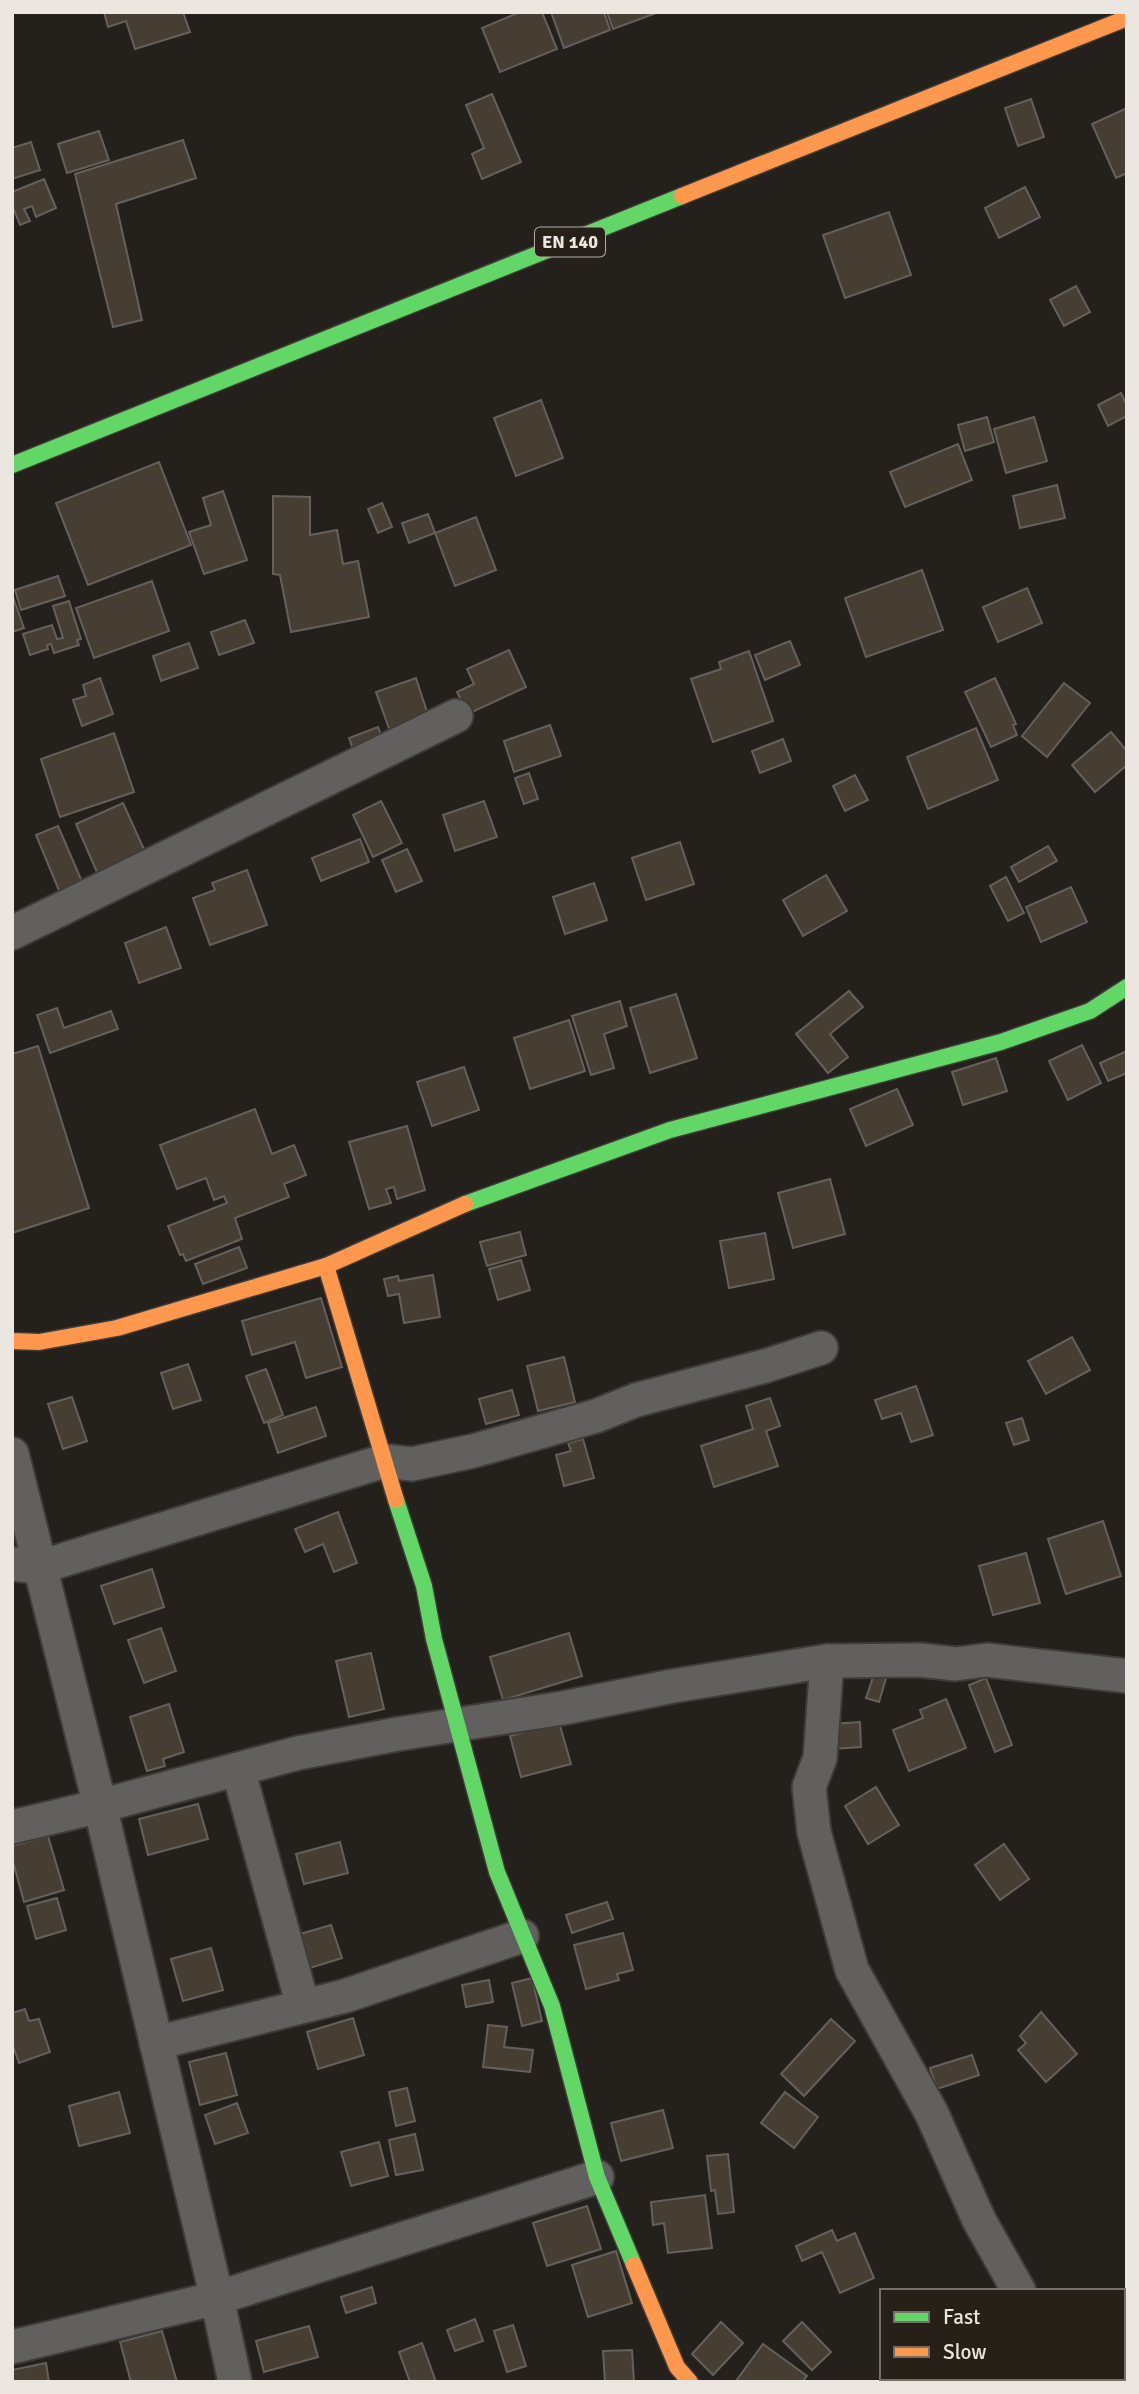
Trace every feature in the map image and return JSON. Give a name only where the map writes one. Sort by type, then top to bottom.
[{"type":"street","name":"EN 140","points":[[12,465],[1127,18]]},
{"type":"street","points":[[12,933],[456,716]]},
{"type":"street","points":[[12,1341],[39,1342],[117,1328],[326,1266],[471,1201],[670,1130],[1001,1042],[1090,1011],[1127,987]]},
{"type":"street","points":[[326,1266],[399,1515],[424,1586],[434,1639],[497,1872],[552,2006],[597,2177],[677,2367],[690,2382]]},
{"type":"street","points":[[26,1566],[384,1461],[412,1464],[473,1451],[560,1424],[596,1416],[636,1400],[765,1366],[821,1348]]},
{"type":"street","points":[[12,1454],[26,1566],[100,1806],[235,2382]]},
{"type":"street","points":[[12,1826],[100,1806],[298,1753],[827,1661],[920,1660],[956,1664],[987,1660],[1127,1676]]},
{"type":"street","points":[[827,1661],[820,1758],[809,1787],[814,1832],[852,1970],[932,2114],[979,2220],[1017,2289]]},
{"type":"street","points":[[238,1769],[303,2006]]},
{"type":"street","points":[[156,2043],[345,1996],[522,1936]]},
{"type":"street","points":[[12,2347],[217,2298],[597,2177]]},
{"type":"building","points":[[104,12],[183,12],[190,32],[135,49],[126,21],[108,27]]},
{"type":"building","points":[[520,12],[542,12],[557,49],[500,72],[482,28]]},
{"type":"building","points":[[551,12],[604,12],[610,30],[564,48]]},
{"type":"building","points":[[607,12],[659,12],[613,29]]},
{"type":"building","points":[[492,94],[521,162],[482,179],[472,154],[484,148],[466,105]]},
{"type":"building","points":[[1031,99],[1044,137],[1018,146],[1005,108]]},
{"type":"building","points":[[1127,108],[1127,173],[1116,178],[1092,124]]},
{"type":"building","points":[[99,131],[109,160],[67,173],[58,144]]},
{"type":"building","points":[[183,140],[196,178],[116,204],[142,320],[113,327],[75,174]]},
{"type":"building","points":[[31,142],[40,170],[12,179],[12,148]]},
{"type":"building","points":[[44,179],[56,208],[36,217],[32,206],[24,209],[30,221],[20,225],[12,205],[12,192]]},
{"type":"building","points":[[1025,187],[1040,217],[999,238],[985,208]]},
{"type":"building","points":[[889,212],[911,275],[845,298],[823,235]]},
{"type":"building","points":[[1076,286],[1090,312],[1064,326],[1050,300]]},
{"type":"building","points":[[1121,393],[1127,406],[1127,416],[1108,426],[1098,405]]},
{"type":"building","points":[[541,400],[563,458],[516,476],[494,418]]},
{"type":"building","points":[[987,417],[994,442],[965,451],[958,425]]},
{"type":"building","points":[[1034,417],[1047,461],[1006,473],[994,429]]},
{"type":"building","points":[[958,444],[972,480],[905,507],[890,472]]},
{"type":"building","points":[[159,462],[191,545],[88,585],[56,503]]},
{"type":"building","points":[[1057,485],[1065,518],[1020,528],[1013,496]]},
{"type":"building","points":[[223,491],[247,560],[204,574],[189,532],[211,525],[203,498]]},
{"type":"building","points":[[273,496],[310,497],[310,535],[337,530],[343,564],[358,561],[369,617],[291,632],[280,575],[273,574]]},
{"type":"building","points":[[382,503],[392,527],[378,533],[368,509]]},
{"type":"building","points":[[428,514],[435,533],[409,543],[402,523]]},
{"type":"building","points":[[476,517],[496,570],[455,586],[435,533]]},
{"type":"building","points":[[922,570],[943,630],[866,657],[845,598]]},
{"type":"building","points":[[58,576],[65,596],[21,610],[15,590]]},
{"type":"building","points":[[152,581],[169,631],[94,658],[76,608]]},
{"type":"building","points":[[1027,588],[1042,623],[998,642],[983,607]]},
{"type":"building","points":[[12,594],[24,628],[12,632]]},
{"type":"building","points":[[69,601],[81,639],[77,640],[79,645],[54,653],[51,644],[47,645],[48,649],[30,655],[23,634],[52,625],[57,639],[63,638],[53,606]]},
{"type":"building","points":[[245,620],[254,643],[219,655],[211,632]]},
{"type":"building","points":[[790,641],[800,665],[765,680],[755,655]]},
{"type":"building","points":[[189,643],[198,668],[161,681],[153,656]]},
{"type":"building","points":[[509,650],[526,687],[468,714],[457,692],[474,684],[467,669]]},
{"type":"building","points":[[749,651],[773,721],[713,742],[691,679],[721,669],[719,662]]},
{"type":"building","points":[[100,678],[113,714],[82,726],[73,700],[86,696],[83,685]]},
{"type":"building","points":[[416,678],[431,724],[392,737],[376,692]]},
{"type":"building","points":[[995,678],[1016,724],[1013,725],[1017,735],[991,747],[965,692]]},
{"type":"building","points":[[1064,683],[1090,703],[1047,757],[1022,736]]},
{"type":"building","points":[[550,725],[561,756],[514,772],[504,741]]},
{"type":"building","points":[[378,727],[386,749],[357,760],[349,738]]},
{"type":"building","points":[[976,728],[998,780],[928,809],[907,757]]},
{"type":"building","points":[[1111,732],[1127,751],[1127,765],[1095,792],[1072,765]]},
{"type":"building","points":[[114,733],[134,792],[60,817],[41,759]]},
{"type":"building","points":[[783,739],[791,761],[760,773],[752,751]]},
{"type":"building","points":[[529,773],[538,799],[524,804],[515,778]]},
{"type":"building","points":[[855,775],[868,800],[845,811],[833,786]]},
{"type":"building","points":[[381,801],[402,843],[373,857],[353,815]]},
{"type":"building","points":[[484,801],[497,837],[455,851],[443,815]]},
{"type":"building","points":[[123,803],[147,856],[99,877],[76,824]]},
{"type":"building","points":[[58,826],[83,884],[60,893],[36,835]]},
{"type":"building","points":[[360,839],[369,862],[321,881],[312,858]]},
{"type":"building","points":[[680,842],[694,884],[646,900],[632,858]]},
{"type":"building","points":[[1048,846],[1057,861],[1019,882],[1011,867]]},
{"type":"building","points":[[407,849],[422,881],[396,892],[382,860]]},
{"type":"building","points":[[247,870],[267,925],[210,945],[193,898],[215,890],[212,883]]},
{"type":"building","points":[[826,875],[847,911],[803,936],[783,900]]},
{"type":"building","points":[[1006,877],[1024,913],[1008,921],[990,886]]},
{"type":"building","points":[[594,883],[607,920],[565,934],[553,897]]},
{"type":"building","points":[[1071,887],[1087,922],[1041,942],[1026,907]]},
{"type":"building","points":[[166,927],[181,968],[139,983],[125,943]]},
{"type":"building","points":[[849,991],[863,1007],[830,1034],[848,1057],[828,1073],[796,1034]]},
{"type":"building","points":[[676,994],[697,1058],[650,1073],[630,1008]]},
{"type":"building","points":[[620,1001],[627,1026],[604,1034],[614,1068],[591,1075],[572,1016]]},
{"type":"building","points":[[57,1008],[64,1028],[111,1011],[118,1029],[50,1053],[37,1015]]},
{"type":"building","points":[[569,1020],[585,1071],[530,1089],[514,1038]]},
{"type":"building","points":[[1082,1045],[1101,1083],[1068,1100],[1049,1061]]},
{"type":"building","points":[[38,1046],[89,1208],[12,1233],[12,1054]]},
{"type":"building","points":[[1127,1051],[1127,1073],[1108,1081],[1100,1063]]},
{"type":"building","points":[[996,1058],[1007,1091],[963,1105],[952,1072]]},
{"type":"building","points":[[464,1067],[479,1110],[432,1126],[417,1082]]},
{"type":"building","points":[[897,1089],[913,1125],[866,1146],[850,1109]]},
{"type":"building","points":[[255,1109],[272,1154],[294,1145],[306,1175],[284,1184],[289,1197],[235,1218],[242,1239],[186,1261],[183,1254],[180,1255],[168,1226],[227,1203],[224,1196],[214,1200],[206,1178],[177,1189],[160,1145]]},
{"type":"building","points":[[407,1126],[425,1190],[397,1199],[394,1187],[386,1189],[391,1203],[369,1209],[349,1142]]},
{"type":"building","points":[[830,1179],[845,1234],[793,1248],[778,1193]]},
{"type":"building","points":[[520,1232],[526,1255],[487,1266],[480,1242]]},
{"type":"building","points":[[765,1233],[774,1279],[729,1288],[720,1241]]},
{"type":"building","points":[[239,1247],[247,1268],[203,1284],[195,1264]]},
{"type":"building","points":[[521,1260],[530,1290],[498,1300],[489,1269]]},
{"type":"building","points":[[433,1275],[440,1317],[404,1323],[399,1294],[388,1296],[384,1279],[398,1276],[399,1281]]},
{"type":"building","points":[[321,1298],[342,1367],[306,1378],[295,1342],[252,1355],[242,1321]]},
{"type":"building","points":[[1072,1337],[1090,1370],[1046,1394],[1028,1361]]},
{"type":"building","points":[[564,1357],[575,1402],[538,1411],[527,1366]]},
{"type":"building","points":[[188,1364],[201,1400],[173,1409],[161,1373]]},
{"type":"building","points":[[266,1369],[283,1415],[264,1423],[246,1376]]},
{"type":"building","points":[[916,1386],[933,1435],[911,1442],[901,1413],[882,1419],[875,1400]]},
{"type":"building","points":[[512,1390],[519,1415],[486,1424],[479,1399]]},
{"type":"building","points":[[72,1397],[87,1441],[63,1449],[48,1404]]},
{"type":"building","points":[[770,1398],[780,1426],[766,1431],[778,1466],[714,1487],[701,1446],[753,1429],[746,1406]]},
{"type":"building","points":[[316,1407],[326,1436],[278,1453],[268,1423]]},
{"type":"building","points":[[1022,1418],[1029,1440],[1014,1445],[1006,1423]]},
{"type":"building","points":[[583,1439],[594,1478],[564,1486],[556,1455],[571,1451],[568,1443]]},
{"type":"building","points":[[338,1512],[357,1563],[334,1572],[323,1544],[305,1552],[295,1529]]},
{"type":"building","points":[[1103,1521],[1121,1576],[1066,1594],[1048,1539]]},
{"type":"building","points":[[1026,1553],[1040,1603],[993,1615],[979,1566]]},
{"type":"building","points":[[152,1569],[164,1607],[114,1624],[101,1586]]},
{"type":"building","points":[[161,1628],[176,1671],[144,1683],[128,1640]]},
{"type":"building","points":[[569,1633],[582,1676],[503,1700],[490,1657]]},
{"type":"building","points":[[371,1653],[384,1709],[349,1717],[336,1661]]},
{"type":"building","points":[[875,1671],[887,1675],[879,1702],[866,1698]]},
{"type":"building","points":[[986,1678],[1012,1745],[995,1752],[969,1685]]},
{"type":"building","points":[[946,1699],[966,1748],[909,1771],[893,1730],[923,1718],[920,1710]]},
{"type":"building","points":[[169,1704],[184,1752],[163,1759],[165,1766],[147,1771],[130,1717]]},
{"type":"building","points":[[559,1722],[571,1764],[521,1777],[510,1736]]},
{"type":"building","points":[[860,1722],[861,1747],[833,1749],[831,1724]]},
{"type":"building","points":[[876,1787],[899,1825],[868,1844],[845,1806]]},
{"type":"building","points":[[198,1804],[208,1839],[148,1855],[139,1819]]},
{"type":"building","points":[[48,1836],[64,1890],[24,1902],[12,1858],[12,1846]]},
{"type":"building","points":[[340,1842],[348,1873],[304,1884],[296,1854]]},
{"type":"building","points":[[1004,1844],[1029,1879],[1000,1900],[975,1865]]},
{"type":"building","points":[[57,1898],[66,1930],[36,1939],[27,1906]]},
{"type":"building","points":[[607,1902],[613,1919],[572,1933],[566,1915]]},
{"type":"building","points":[[331,1925],[342,1958],[310,1968],[300,1934]]},
{"type":"building","points":[[623,1933],[633,1970],[617,1974],[619,1980],[586,1989],[574,1945]]},
{"type":"building","points":[[211,1948],[223,1990],[183,2001],[171,1959]]},
{"type":"building","points":[[532,1978],[542,2021],[522,2026],[512,1983]]},
{"type":"building","points":[[489,1980],[493,2002],[466,2007],[462,1985]]},
{"type":"building","points":[[25,2009],[29,2021],[39,2019],[50,2052],[19,2063],[12,2043],[12,2013]]},
{"type":"building","points":[[1041,2012],[1077,2054],[1046,2082],[1018,2050],[1026,2043],[1020,2036]]},
{"type":"building","points":[[353,2018],[364,2055],[318,2069],[307,2032]]},
{"type":"building","points":[[831,2019],[855,2041],[804,2096],[781,2074]]},
{"type":"building","points":[[488,2025],[507,2027],[504,2047],[533,2050],[530,2072],[483,2067]]},
{"type":"building","points":[[226,2053],[237,2095],[200,2105],[189,2062]]},
{"type":"building","points":[[972,2055],[979,2075],[937,2089],[930,2068]]},
{"type":"building","points":[[407,2088],[415,2121],[396,2126],[389,2092]]},
{"type":"building","points":[[119,2092],[130,2133],[79,2146],[69,2106]]},
{"type":"building","points":[[785,2092],[818,2117],[794,2148],[761,2123]]},
{"type":"building","points":[[237,2103],[248,2133],[215,2144],[205,2115]]},
{"type":"building","points":[[663,2110],[673,2148],[621,2161],[611,2123]]},
{"type":"building","points":[[415,2134],[423,2170],[396,2175],[389,2140]]},
{"type":"building","points":[[379,2142],[388,2176],[351,2186],[341,2152]]},
{"type":"building","points":[[728,2154],[734,2212],[718,2214],[715,2190],[711,2191],[707,2156]]},
{"type":"building","points":[[705,2195],[712,2248],[668,2253],[664,2223],[653,2225],[651,2202]]},
{"type":"building","points":[[587,2206],[601,2249],[547,2266],[533,2223]]},
{"type":"building","points":[[832,2230],[837,2241],[855,2233],[874,2278],[840,2293],[822,2252],[802,2261],[796,2246]]},
{"type":"building","points":[[616,2251],[632,2303],[588,2317],[572,2265]]},
{"type":"building","points":[[372,2287],[376,2303],[346,2313],[341,2297]]},
{"type":"building","points":[[475,2319],[483,2341],[455,2351],[447,2330]]},
{"type":"building","points":[[721,2322],[743,2343],[713,2375],[692,2354]]},
{"type":"building","points":[[802,2322],[831,2352],[812,2370],[783,2341]]},
{"type":"building","points":[[513,2325],[526,2366],[507,2372],[494,2331]]},
{"type":"building","points":[[309,2326],[318,2357],[264,2372],[256,2341]]},
{"type":"building","points":[[162,2331],[177,2382],[131,2382],[120,2342]]},
{"type":"building","points":[[422,2343],[436,2382],[410,2382],[399,2352]]},
{"type":"building","points":[[763,2344],[807,2376],[802,2382],[736,2381]]},
{"type":"building","points":[[632,2350],[634,2382],[605,2382],[603,2351]]},
{"type":"building","points":[[46,2363],[49,2382],[12,2382],[12,2370]]},
{"type":"traffic: fast","points":[[12,465],[682,196]]},
{"type":"traffic: fast","points":[[465,1204],[670,1130],[1001,1042],[1090,1011],[1127,987]]},
{"type":"traffic: fast","points":[[396,1500],[424,1586],[434,1639],[497,1872],[552,2006],[597,2177],[634,2265]]},
{"type":"traffic: slow","points":[[682,196],[1127,18]]},
{"type":"traffic: slow","points":[[12,1341],[39,1342],[117,1328],[326,1266],[465,1204]]},
{"type":"traffic: slow","points":[[326,1266],[396,1500]]},
{"type":"traffic: slow","points":[[634,2265],[677,2367],[690,2382]]}]
